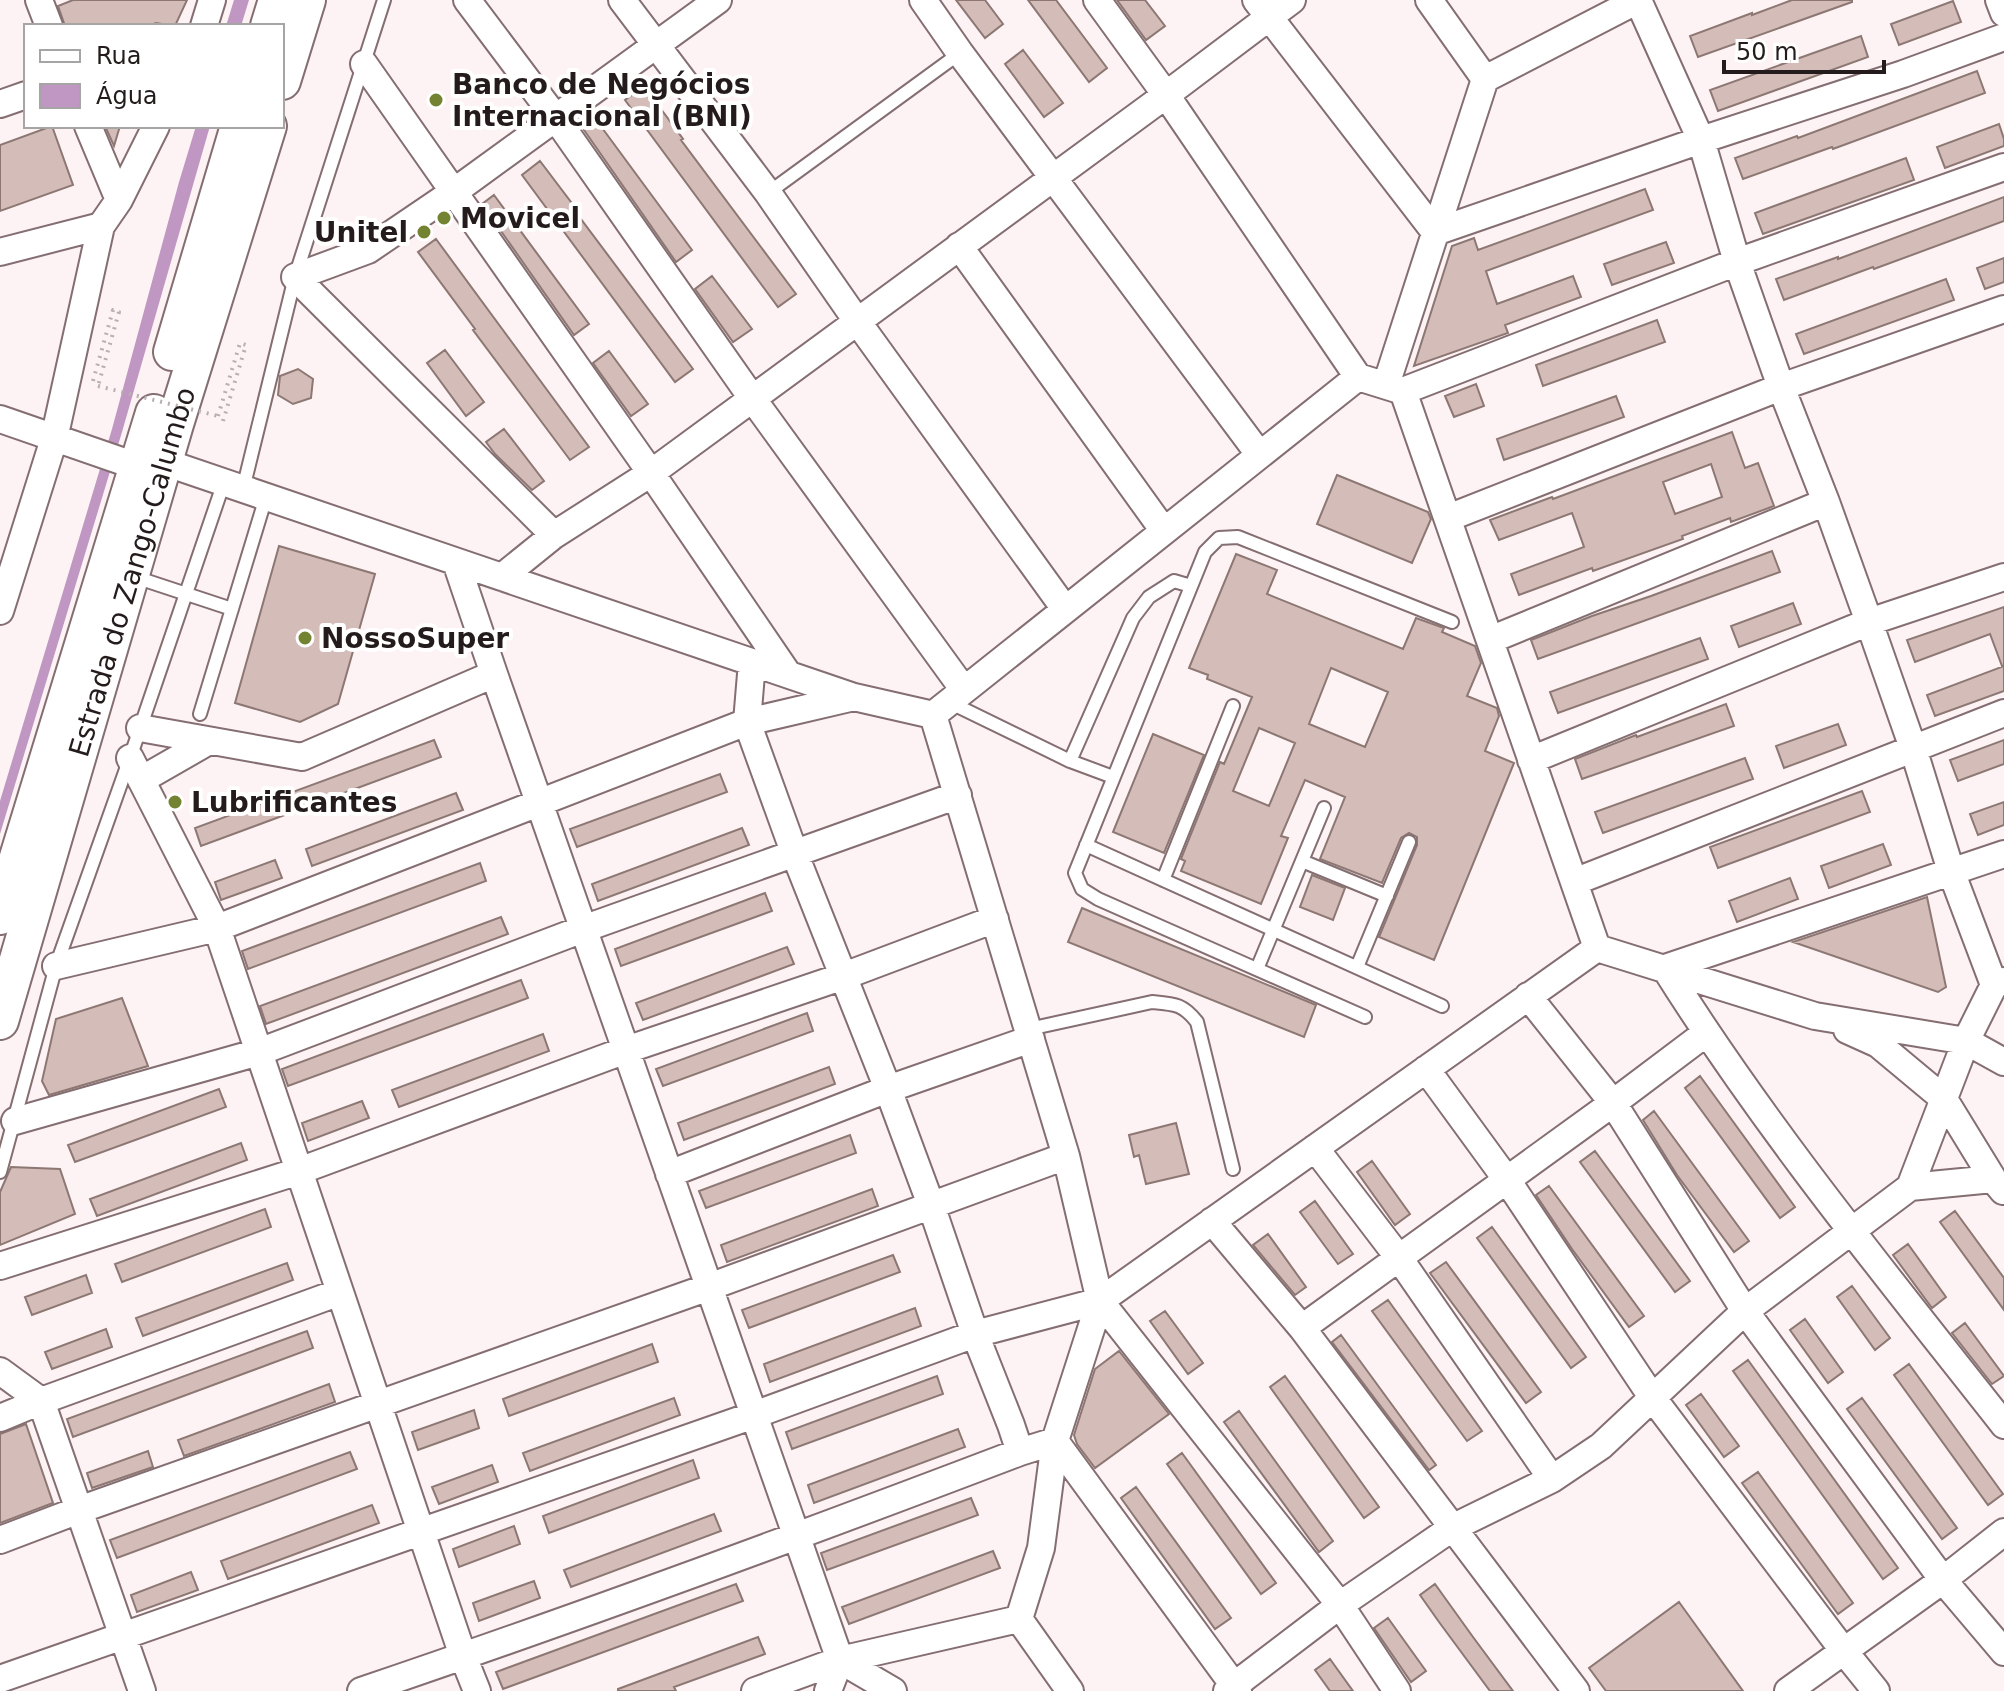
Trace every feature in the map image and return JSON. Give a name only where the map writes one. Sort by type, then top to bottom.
[{"type":"main road","points":[[270,24],[277,0]]},
{"type":"main road","points":[[284,75],[307,0]]},
{"type":"main road","name":"Estrada do Zango-Calumbo","points":[[0,1021],[130,576],[150,464],[238,128]]},
{"type":"main road","name":"Estrada do Zango-Calumbo","points":[[0,916],[150,464],[267,128]]},
{"type":"street","points":[[39,0],[48,24]]},
{"type":"street","points":[[205,24],[212,0]]},
{"type":"street","points":[[467,0],[555,117],[752,398],[949,702],[958,795],[1066,1156],[1100,1301],[1340,1605],[1397,1691]]},
{"type":"street","points":[[622,0],[768,193],[1065,609]]},
{"type":"street","points":[[554,535],[295,277],[368,250],[455,191],[718,0]]},
{"type":"street","points":[[923,0],[1259,454]]},
{"type":"street","points":[[1097,0],[1166,95],[1358,377],[1394,388],[2004,167]]},
{"type":"street","points":[[502,577],[554,535],[651,473],[1166,95],[1262,9],[1292,0]]},
{"type":"street","points":[[1429,0],[1485,79]]},
{"type":"street","points":[[1055,1441],[1233,1689],[1340,1605],[1452,1528],[1552,1479],[1601,1446],[1745,1311],[1910,1187],[1966,1041],[1999,983],[1951,871],[1869,622],[1737,262],[1701,140],[1638,0],[1485,79],[1435,232],[1394,388],[1448,518],[1597,948]]},
{"type":"street","points":[[1999,0],[2004,13]]},
{"type":"street","points":[[1262,9],[1435,232]]},
{"type":"street","points":[[1435,232],[2004,37]]},
{"type":"street","points":[[364,64],[788,674]]},
{"type":"street","points":[[0,104],[24,96]]},
{"type":"street","points":[[89,128],[119,200]]},
{"type":"street","points":[[0,611],[54,439],[101,226],[119,200],[155,128]]},
{"type":"street","points":[[0,252],[101,226]]},
{"type":"street","points":[[959,246],[1164,531]]},
{"type":"street","points":[[1448,518],[1781,387],[2004,309]]},
{"type":"street","points":[[56,966],[217,928],[747,722],[854,697],[949,702],[1358,377]]},
{"type":"street","points":[[0,419],[54,439],[244,489],[854,697]]},
{"type":"street","points":[[1490,640],[1826,502]]},
{"type":"street","points":[[456,562],[840,1660],[893,1691]]},
{"type":"street","points":[[1531,760],[1869,622],[2004,577]]},
{"type":"street","points":[[752,662],[747,722],[794,852],[888,1089],[1020,1452]]},
{"type":"street","points":[[140,728],[302,757],[494,674]]},
{"type":"street","points":[[1574,882],[2004,713]]},
{"type":"street","points":[[209,741],[136,769],[217,928],[477,1691]]},
{"type":"street","points":[[15,1121],[259,1052],[583,929],[958,795]]},
{"type":"street","points":[[1665,968],[2004,854]]},
{"type":"street","points":[[0,1266],[299,1171],[626,1050],[844,976],[995,919]]},
{"type":"street","points":[[1597,948],[1815,1016],[1878,1044],[1944,1099],[1998,1185]]},
{"type":"street","points":[[0,1679],[754,1415],[975,1334],[1100,1301],[1597,948]]},
{"type":"street","points":[[1665,968],[1706,1033],[1852,1232],[2004,1425]]},
{"type":"street","points":[[1528,996],[1613,1103],[1745,1311],[1943,1580],[2004,1652]]},
{"type":"street","points":[[1815,1016],[1966,1041],[2004,1062]]},
{"type":"street","points":[[1302,1328],[1706,1033]]},
{"type":"street","points":[[669,1174],[1030,1034]]},
{"type":"street","points":[[1426,1069],[1507,1180],[1652,1397],[1876,1691]]},
{"type":"street","points":[[1315,1148],[1399,1258],[1552,1479]]},
{"type":"street","points":[[0,1540],[1066,1156]]},
{"type":"street","points":[[1910,1187],[1998,1185]]},
{"type":"street","points":[[1212,1221],[1302,1328],[1576,1691]]},
{"type":"street","points":[[0,1418],[340,1292]]},
{"type":"street","points":[[1019,1619],[1041,1548],[1055,1441],[1100,1301]]},
{"type":"street","points":[[0,1371],[41,1401],[142,1691]]},
{"type":"street","points":[[361,1691],[797,1537],[1055,1441]]},
{"type":"street","points":[[1788,1691],[1943,1580],[2004,1532]]},
{"type":"street","points":[[755,1691],[840,1660],[1019,1619]]},
{"type":"street","points":[[1019,1619],[1070,1691]]},
{"type":"street","points":[[828,1691],[840,1660]]},
{"type":"lane","points":[[200,714],[232,609],[244,489],[295,277],[384,0]]},
{"type":"lane","points":[[768,193],[960,53]]},
{"type":"lane","points":[[0,1172],[56,966],[136,769],[140,728],[186,593],[244,489]]},
{"type":"lane","points":[[1365,1017],[1098,899],[1082,889],[1075,873],[1205,552],[1219,538],[1238,537],[1452,622]]},
{"type":"lane","points":[[130,576],[232,609]]},
{"type":"lane","points":[[1070,761],[1133,618],[1149,597],[1174,581],[1191,586]]},
{"type":"lane","points":[[949,702],[1070,761],[1113,777]]},
{"type":"lane","points":[[1163,880],[1233,706]]},
{"type":"lane","points":[[1257,969],[1324,808]]},
{"type":"lane","points":[[1357,967],[1409,842]]},
{"type":"lane","points":[[1086,845],[1442,1006]]},
{"type":"lane","points":[[1302,861],[1387,896]]},
{"type":"lane","points":[[1030,1034],[1152,1002],[1171,1003],[1187,1010],[1197,1022],[1233,1169]]},
{"type":"path","points":[[113,310],[119,312],[96,384],[113,310]]},
{"type":"path","points":[[96,384],[218,416],[240,343],[246,345],[223,421]]},
{"type":"water","points":[[234,0],[249,0],[242,24],[227,24]]},
{"type":"water","points":[[195,128],[209,128],[122,432],[0,834],[0,801],[112,429]]},
{"type":"building","points":[[73,0],[187,0],[176,24],[64,24],[58,6]]},
{"type":"building","points":[[956,0],[985,0],[1003,24],[985,38]]},
{"type":"building","points":[[1028,0],[1056,0],[1107,68],[1089,82]]},
{"type":"building","points":[[1117,0],[1145,0],[1165,26],[1146,40]]},
{"type":"building","points":[[1792,0],[1852,2],[1698,57],[1690,36]]},
{"type":"building","points":[[1953,1],[1961,22],[1899,45],[1891,24]]},
{"type":"building","points":[[1861,36],[1868,57],[1718,111],[1710,90]]},
{"type":"building","points":[[1023,50],[1063,103],[1044,117],[1005,64]]},
{"type":"building","points":[[1977,71],[1985,93],[1743,179],[1735,158],[1798,138]]},
{"type":"building","points":[[644,86],[796,294],[778,307],[625,100]]},
{"type":"building","points":[[597,121],[692,250],[676,262],[584,130]]},
{"type":"building","points":[[1999,124],[2004,146],[1945,168],[1937,147]]},
{"type":"building","points":[[53,128],[73,185],[0,211],[0,145]]},
{"type":"building","points":[[106,128],[119,128],[114,146]]},
{"type":"building","points":[[1906,158],[1914,180],[1763,234],[1755,213]]},
{"type":"building","points":[[540,161],[693,369],[675,382],[522,175]]},
{"type":"building","points":[[1645,189],[1653,210],[1486,271],[1497,304],[1573,276],[1581,297],[1505,325],[1508,333],[1414,366],[1452,246],[1474,238],[1478,250]]},
{"type":"building","points":[[494,195],[589,324],[574,335],[482,204]]},
{"type":"building","points":[[2004,197],[2004,221],[1784,300],[1776,279]]},
{"type":"building","points":[[436,239],[589,447],[570,460],[418,252]]},
{"type":"building","points":[[1666,242],[1674,263],[1612,285],[1604,264]]},
{"type":"building","points":[[2004,258],[2004,282],[1985,289],[1977,268]]},
{"type":"building","points":[[712,276],[752,329],[733,342],[695,289]]},
{"type":"building","points":[[1946,279],[1954,300],[1804,354],[1796,334]]},
{"type":"building","points":[[1657,320],[1665,342],[1543,386],[1536,365]]},
{"type":"building","points":[[445,350],[484,402],[466,416],[427,363]]},
{"type":"building","points":[[609,351],[648,404],[631,416],[593,363]]},
{"type":"building","points":[[298,369],[313,379],[311,398],[293,404],[278,395],[280,376]]},
{"type":"building","points":[[1476,384],[1484,406],[1454,417],[1445,396]]},
{"type":"building","points":[[1616,396],[1624,417],[1504,460],[1497,439]]},
{"type":"building","points":[[504,429],[544,481],[532,490],[486,442]]},
{"type":"building","points":[[1732,432],[1745,468],[1758,463],[1774,506],[1731,522],[1730,518],[1682,536],[1683,539],[1519,595],[1511,574],[1584,547],[1572,513],[1499,540],[1490,520]],"holes":[[[1711,464],[1722,497],[1675,514],[1663,482]]]},
{"type":"building","points":[[1337,475],[1428,512],[1431,519],[1412,563],[1317,524]]},
{"type":"building","name":"NossoSuper","points":[[279,546],[375,574],[338,704],[300,722],[235,703]]},
{"type":"building","points":[[1772,551],[1780,572],[1538,659],[1531,640]]},
{"type":"building","points":[[1236,554],[1277,570],[1267,594],[1403,649],[1416,618],[1444,628],[1442,632],[1475,646],[1481,663],[1467,696],[1497,708],[1499,716],[1485,751],[1514,763],[1434,960],[1379,937],[1417,845],[1417,837],[1409,833],[1401,838],[1382,883],[1320,859],[1345,797],[1305,780],[1281,836],[1288,838],[1261,904],[1181,871],[1185,861],[1181,859],[1220,762],[1224,764],[1252,697],[1207,679],[1208,675],[1189,668]],"holes":[[[1331,668],[1388,692],[1365,747],[1309,724]],[[1259,728],[1295,743],[1269,806],[1233,791]]]},
{"type":"building","points":[[1793,603],[1801,624],[1739,647],[1731,626]]},
{"type":"building","points":[[2004,607],[2004,666],[1990,634],[1915,662],[1907,640]]},
{"type":"building","points":[[1700,638],[1708,659],[1558,713],[1550,692]]},
{"type":"building","points":[[2004,666],[2004,691],[1935,716],[1927,695]]},
{"type":"building","points":[[1726,704],[1734,726],[1582,779],[1575,759]]},
{"type":"building","points":[[1838,724],[1846,745],[1784,768],[1776,746]]},
{"type":"building","points":[[1153,734],[1204,755],[1164,853],[1113,832]]},
{"type":"building","points":[[434,740],[441,757],[201,846],[195,828]]},
{"type":"building","points":[[2004,740],[2004,764],[1958,781],[1950,760]]},
{"type":"building","points":[[1745,758],[1753,779],[1603,833],[1595,812]]},
{"type":"building","points":[[720,774],[727,792],[577,847],[570,829]]},
{"type":"building","points":[[1862,791],[1870,812],[1718,868],[1710,847]]},
{"type":"building","points":[[456,793],[463,810],[312,866],[306,849]]},
{"type":"building","points":[[2004,802],[2004,825],[1978,835],[1970,814]]},
{"type":"building","points":[[742,828],[749,845],[598,901],[592,884]]},
{"type":"building","points":[[1883,844],[1891,865],[1829,888],[1821,866]]},
{"type":"building","points":[[275,860],[282,878],[221,900],[215,882]]},
{"type":"building","points":[[480,863],[486,881],[248,969],[242,951]]},
{"type":"building","points":[[1312,875],[1345,888],[1333,920],[1300,907]]},
{"type":"building","points":[[1790,878],[1798,899],[1737,922],[1729,901]]},
{"type":"building","points":[[765,893],[772,911],[621,966],[615,949]]},
{"type":"building","points":[[1927,897],[1946,987],[1938,992],[1793,942]]},
{"type":"building","points":[[1082,908],[1316,1005],[1304,1037],[1068,942]]},
{"type":"building","points":[[501,917],[508,934],[266,1024],[260,1006]]},
{"type":"building","points":[[787,947],[794,964],[643,1020],[636,1003]]},
{"type":"building","points":[[521,980],[528,998],[288,1086],[282,1069]]},
{"type":"building","points":[[122,998],[148,1066],[49,1095],[42,1081],[56,1019]]},
{"type":"building","points":[[807,1013],[813,1031],[663,1086],[656,1069]]},
{"type":"building","points":[[543,1034],[549,1051],[399,1107],[392,1090]]},
{"type":"building","points":[[829,1067],[835,1084],[684,1140],[678,1123]]},
{"type":"building","points":[[1700,1076],[1795,1207],[1780,1218],[1685,1088]]},
{"type":"building","points":[[219,1089],[226,1107],[75,1162],[68,1145]]},
{"type":"building","points":[[362,1101],[369,1118],[308,1141],[302,1123]]},
{"type":"building","points":[[1654,1111],[1749,1241],[1734,1252],[1677,1175],[1643,1120]]},
{"type":"building","points":[[1176,1123],[1189,1174],[1146,1184],[1139,1155],[1134,1157],[1129,1135]]},
{"type":"building","points":[[850,1135],[856,1153],[706,1208],[699,1191]]},
{"type":"building","points":[[241,1143],[247,1160],[97,1216],[90,1199]]},
{"type":"building","points":[[1595,1151],[1690,1281],[1675,1292],[1580,1162]]},
{"type":"building","points":[[1372,1161],[1410,1214],[1395,1225],[1357,1172]]},
{"type":"building","points":[[11,1167],[60,1169],[75,1214],[0,1245],[0,1192]]},
{"type":"building","points":[[1549,1186],[1644,1316],[1629,1327],[1536,1195]]},
{"type":"building","points":[[872,1189],[878,1206],[727,1262],[721,1245]]},
{"type":"building","points":[[1315,1201],[1353,1254],[1338,1264],[1300,1212]]},
{"type":"building","points":[[265,1209],[271,1227],[122,1282],[115,1264]]},
{"type":"building","points":[[1955,1211],[2004,1278],[2004,1310],[1940,1222]]},
{"type":"building","points":[[1492,1227],[1586,1357],[1571,1368],[1477,1238]]},
{"type":"building","points":[[1268,1234],[1306,1287],[1295,1295],[1253,1245]]},
{"type":"building","points":[[1908,1244],[1946,1297],[1932,1308],[1893,1255]]},
{"type":"building","points":[[893,1255],[900,1272],[749,1328],[742,1310]]},
{"type":"building","points":[[1446,1262],[1541,1392],[1526,1403],[1430,1273]]},
{"type":"building","points":[[287,1263],[293,1280],[143,1336],[136,1318]]},
{"type":"building","points":[[86,1275],[92,1293],[32,1315],[25,1297]]},
{"type":"building","points":[[1852,1286],[1890,1338],[1875,1350],[1837,1297]]},
{"type":"building","points":[[1388,1300],[1482,1431],[1467,1441],[1372,1311]]},
{"type":"building","points":[[915,1308],[921,1326],[770,1382],[764,1364]]},
{"type":"building","points":[[1165,1311],[1203,1363],[1188,1374],[1150,1321]]},
{"type":"building","points":[[1805,1319],[1843,1372],[1828,1383],[1790,1330]]},
{"type":"building","points":[[1965,1323],[2004,1376],[1992,1384],[1952,1333]]},
{"type":"building","points":[[106,1329],[112,1347],[52,1369],[45,1352]]},
{"type":"building","points":[[307,1331],[313,1348],[73,1437],[67,1419]]},
{"type":"building","points":[[1341,1335],[1436,1465],[1429,1470],[1332,1342]]},
{"type":"building","points":[[652,1344],[658,1362],[509,1416],[503,1399]]},
{"type":"building","points":[[1119,1351],[1169,1414],[1095,1468],[1074,1435],[1095,1369]]},
{"type":"building","points":[[1748,1360],[1898,1568],[1883,1579],[1733,1371]]},
{"type":"building","points":[[1909,1364],[2003,1494],[1988,1505],[1894,1375]]},
{"type":"building","points":[[937,1376],[943,1394],[792,1449],[786,1432]]},
{"type":"building","points":[[1285,1376],[1379,1507],[1364,1518],[1270,1387]]},
{"type":"building","points":[[329,1384],[335,1402],[184,1456],[178,1440]]},
{"type":"building","points":[[1701,1394],[1739,1446],[1724,1457],[1686,1405]]},
{"type":"building","points":[[674,1398],[680,1415],[530,1471],[523,1453]]},
{"type":"building","points":[[1862,1398],[1957,1528],[1942,1539],[1847,1409]]},
{"type":"building","points":[[474,1410],[479,1428],[418,1450],[412,1432]]},
{"type":"building","points":[[1239,1411],[1333,1541],[1319,1552],[1224,1422]]},
{"type":"building","points":[[26,1424],[53,1503],[0,1523],[0,1434]]},
{"type":"building","points":[[958,1429],[965,1447],[814,1503],[808,1485]]},
{"type":"building","points":[[148,1451],[153,1467],[92,1488],[87,1473]]},
{"type":"building","points":[[350,1452],[357,1469],[117,1558],[110,1540]]},
{"type":"building","points":[[1182,1453],[1276,1583],[1261,1594],[1167,1464]]},
{"type":"building","points":[[693,1460],[699,1478],[549,1533],[543,1516]]},
{"type":"building","points":[[492,1465],[498,1482],[439,1504],[432,1487]]},
{"type":"building","points":[[1758,1472],[1853,1603],[1838,1614],[1742,1483]]},
{"type":"building","points":[[1136,1487],[1231,1618],[1215,1629],[1121,1498]]},
{"type":"building","points":[[971,1498],[978,1515],[827,1570],[821,1553]]},
{"type":"building","points":[[372,1505],[379,1523],[228,1579],[221,1561]]},
{"type":"building","points":[[714,1514],[721,1531],[571,1587],[564,1570]]},
{"type":"building","points":[[514,1526],[520,1544],[459,1567],[453,1549]]},
{"type":"building","points":[[993,1551],[1000,1568],[849,1624],[842,1607]]},
{"type":"building","points":[[191,1572],[198,1590],[137,1612],[131,1595]]},
{"type":"building","points":[[534,1581],[540,1598],[479,1621],[473,1603]]},
{"type":"building","points":[[736,1584],[743,1601],[503,1689],[496,1672]]},
{"type":"building","points":[[1435,1584],[1513,1691],[1490,1691],[1439,1622],[1420,1595]]},
{"type":"building","points":[[1679,1602],[1743,1691],[1606,1691],[1589,1668]]},
{"type":"building","points":[[1388,1618],[1426,1671],[1411,1682],[1374,1628]]},
{"type":"building","points":[[758,1637],[765,1654],[674,1687],[676,1691],[618,1691],[618,1689]]},
{"type":"building","points":[[1330,1659],[1353,1691],[1330,1691],[1315,1670]]},
{"type":"place","name":"Banco de Negócios Internacional (BNI)","points":[[436,100]]},
{"type":"place","name":"Movicel","points":[[444,218]]},
{"type":"place","name":"Unitel","points":[[424,232]]},
{"type":"place","name":"NossoSuper","points":[[305,638]]},
{"type":"place","name":"Lubrificantes","points":[[175,802]]}]
